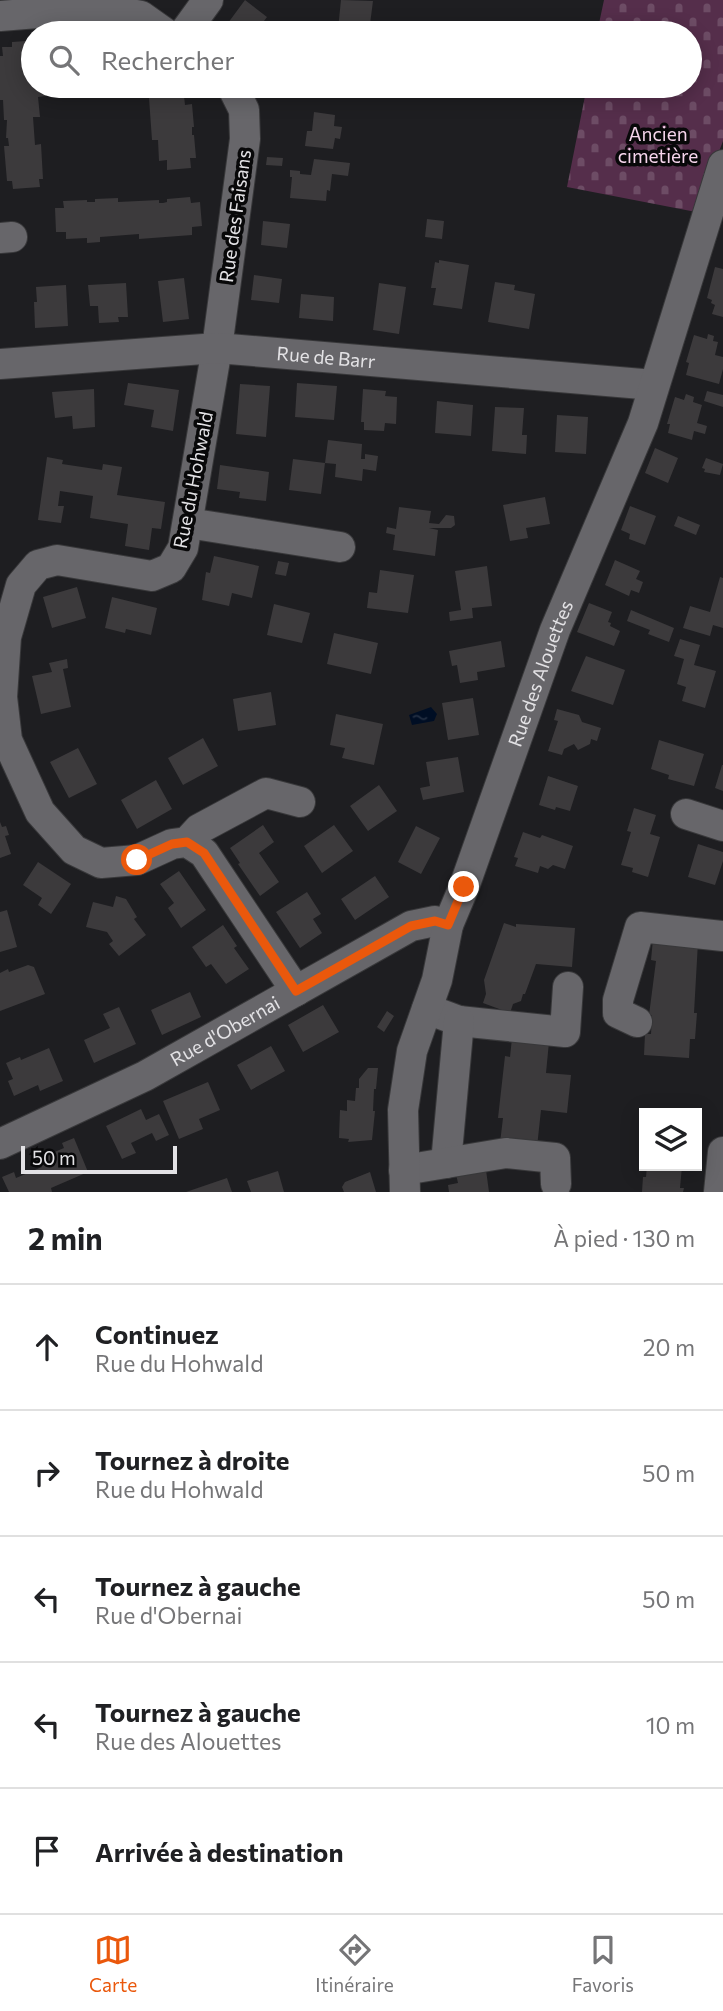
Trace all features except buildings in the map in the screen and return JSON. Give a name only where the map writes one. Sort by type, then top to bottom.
[{"type":"street","points":[[193,21],[208,0]]},
{"type":"street","points":[[0,16],[100,8],[141,16],[148,21]]},
{"type":"street","name":"Rue des Faisans","points":[[217,348],[245,139],[244,110],[238,98]]},
{"type":"street","name":"Rue des Alouettes","points":[[404,1181],[402,1110],[412,1051],[437,980],[448,925],[555,630],[643,423],[723,165]]},
{"type":"street","name":"Rue de Barr","points":[[0,364],[217,348],[654,385]]},
{"type":"street","name":"Rue du Hohwald","points":[[187,842],[172,844],[137,860],[102,863],[74,850],[40,812],[7,740],[2,696],[6,637],[21,585],[37,565],[57,560],[152,576],[171,568],[183,548],[217,348]]},
{"type":"street","points":[[188,523],[340,547]]},
{"type":"street","points":[[296,991],[204,853],[187,842],[199,829],[266,793],[300,802]]},
{"type":"street","points":[[686,814],[723,826]]},
{"type":"street","name":"Rue d'Obernai","points":[[0,1144],[145,1076],[411,926],[435,921],[448,925]]},
{"type":"street","points":[[636,1022],[618,1013],[618,1000],[640,927],[723,936]]},
{"type":"street","points":[[427,1009],[459,1021],[565,1032],[568,987]]},
{"type":"street","points":[[446,1163],[459,1021]]},
{"type":"street","points":[[719,1192],[723,1152]]},
{"type":"street","points":[[404,1181],[446,1163],[506,1153],[555,1158],[556,1184]]},
{"type":"green space","name":"Ancien cimetière","points":[[604,0],[723,0],[723,141],[696,212],[567,187],[585,98],[702,98],[702,21],[600,21]]},
{"type":"water","points":[[431,707],[437,714],[434,721],[412,725],[409,715]]},
{"type":"route","points":[[137,860],[172,844],[187,842],[204,853],[296,991],[411,926],[435,921],[448,925],[464,887]]}]
